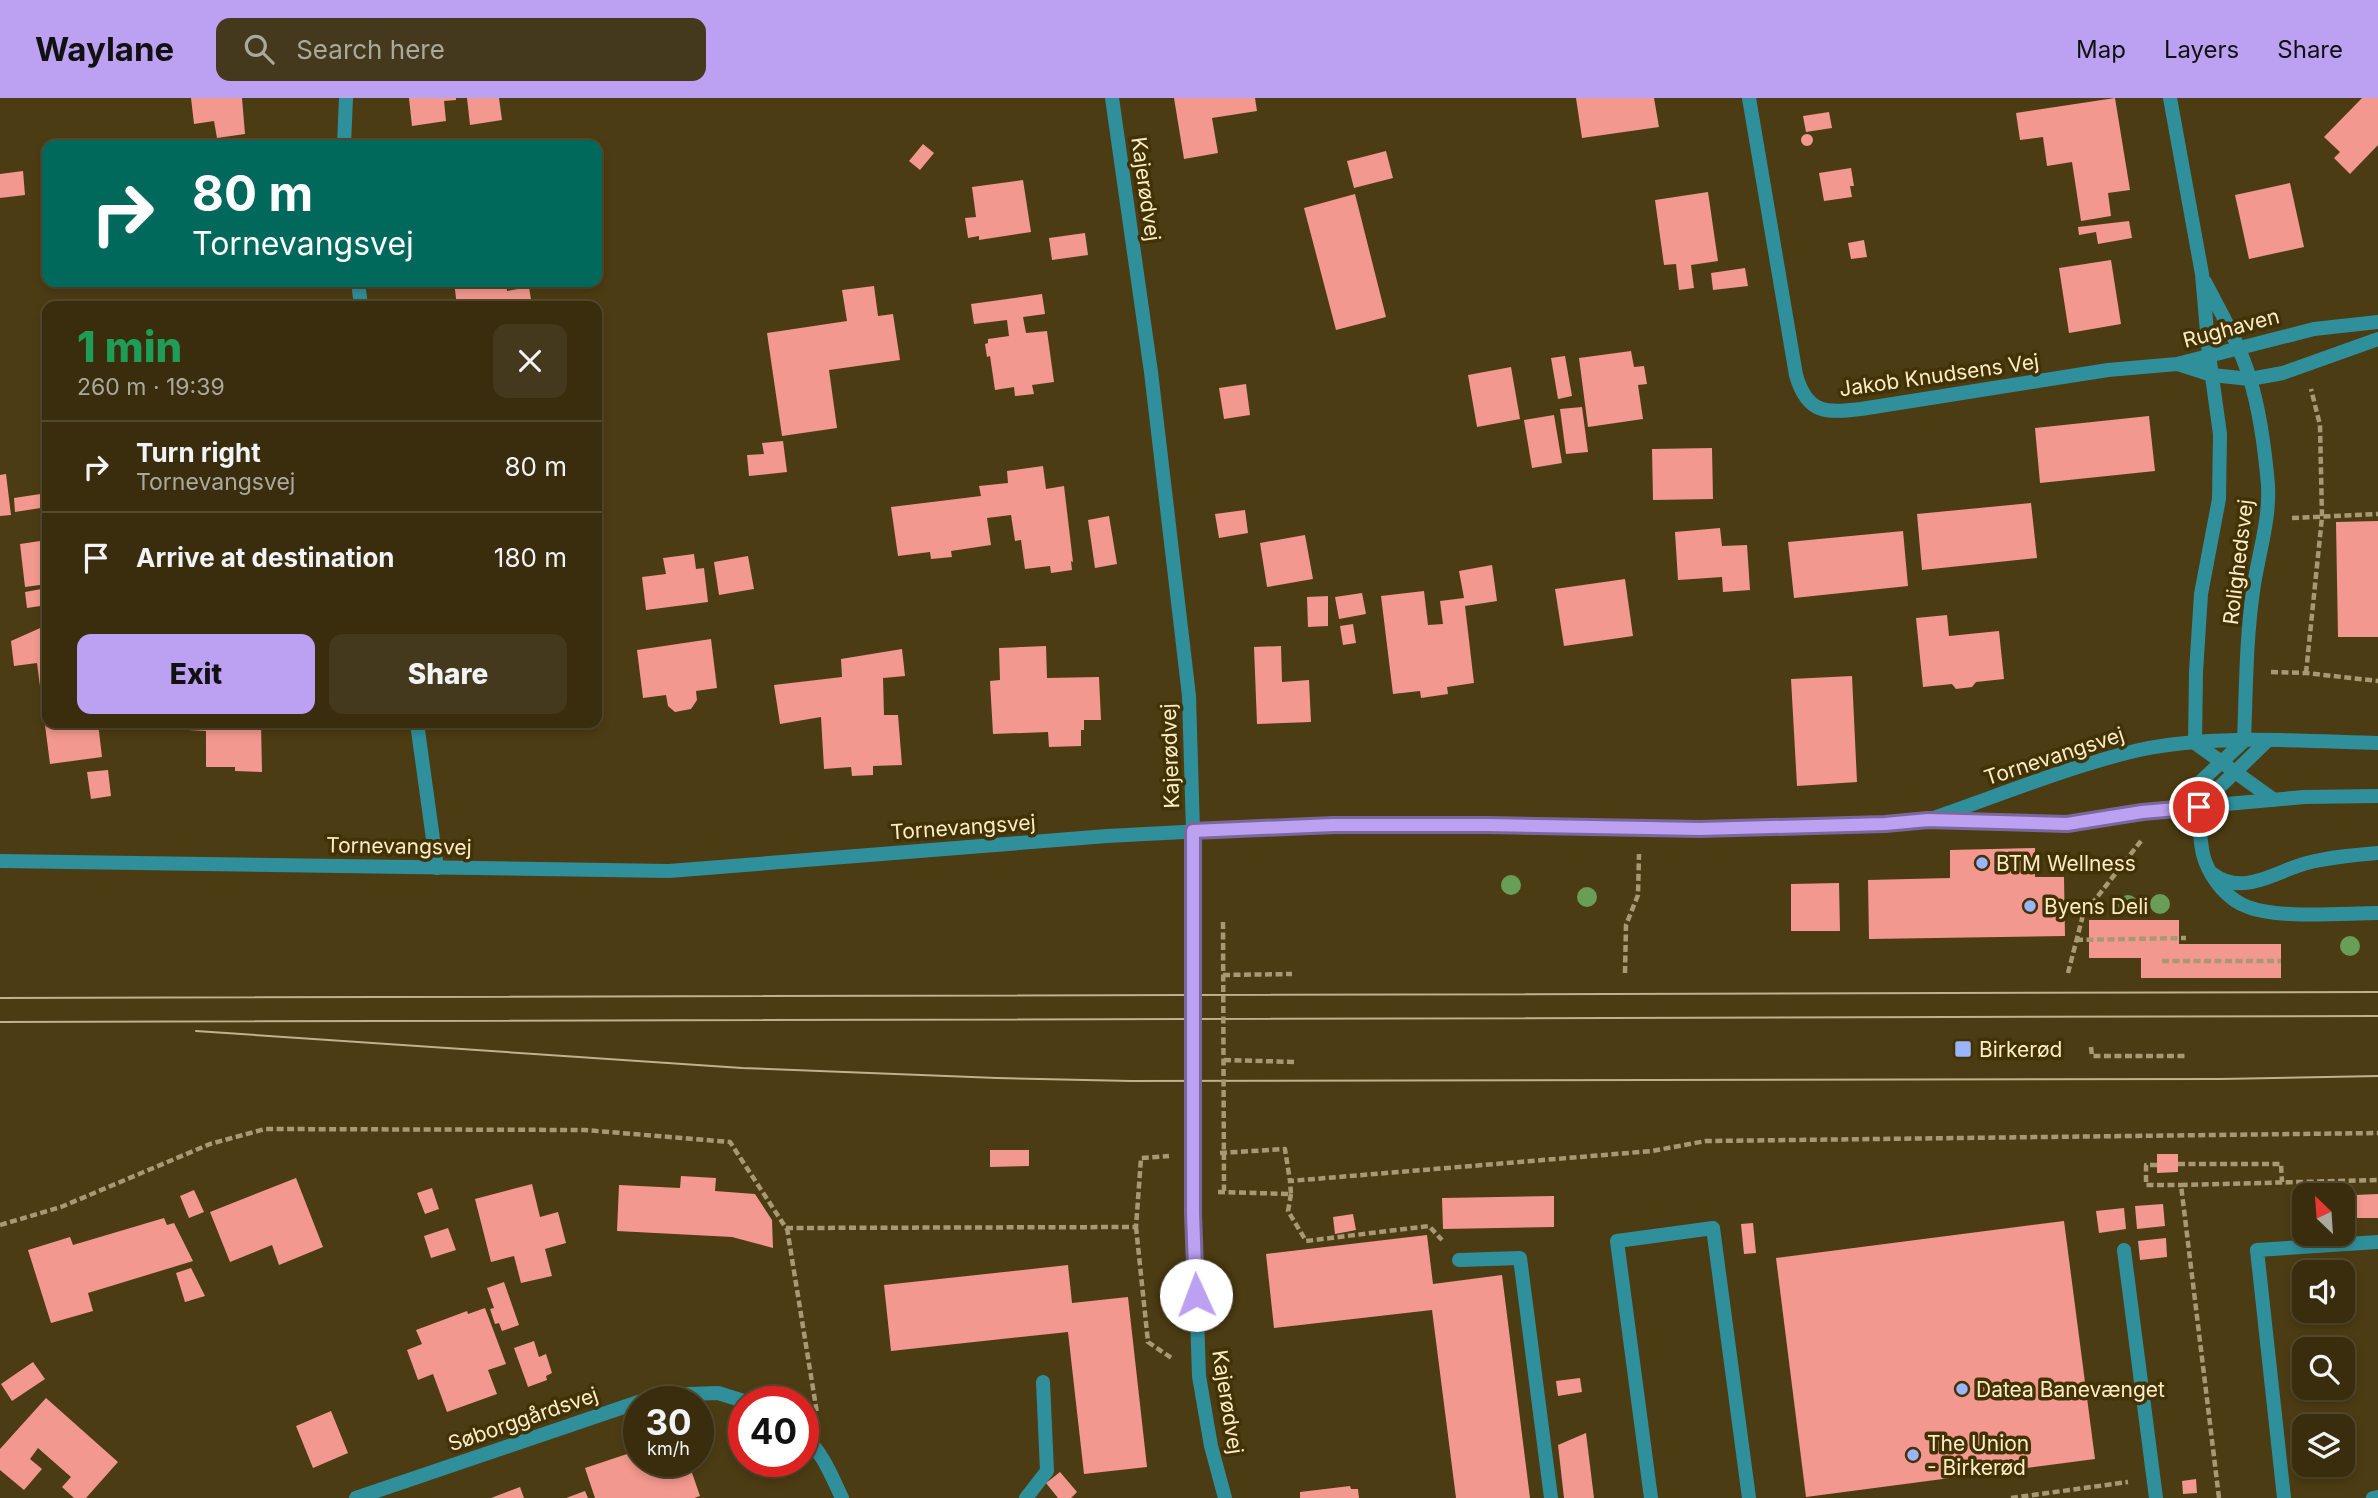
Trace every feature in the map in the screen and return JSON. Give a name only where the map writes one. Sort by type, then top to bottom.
[{"type":"street","points":[[344,140],[346,98]]},
{"type":"street","name":"Kajerødvej","points":[[1112,98],[1151,372],[1188,685],[1193,831],[1193,1192],[1199,1376],[1210,1446],[1225,1498]]},
{"type":"street","name":"Jakob Knudsens Vej","points":[[1749,98],[1796,375],[1801,391],[1819,409],[1834,412],[1861,410],[2108,370],[2177,364]]},
{"type":"street","name":"Rolighedsvej","points":[[2170,98],[2202,274],[2220,434],[2219,499],[2201,594],[2195,743]]},
{"type":"street","name":"Rolighedsvej","points":[[2202,274],[2238,347],[2250,379],[2262,437],[2268,487],[2266,519],[2253,590],[2246,672],[2244,741]]},
{"type":"street","name":"Rughaven","points":[[2177,364],[2314,329],[2378,322]]},
{"type":"street","name":"Rughaven","points":[[2177,364],[2212,375],[2250,379],[2283,373],[2378,339]]},
{"type":"street","points":[[418,728],[437,868]]},
{"type":"street","points":[[2171,808],[2244,741]]},
{"type":"street","points":[[2267,741],[2199,807],[2201,844],[2209,871],[2220,887],[2248,908],[2270,912],[2378,913]]},
{"type":"street","points":[[2195,743],[2378,743]]},
{"type":"street","points":[[2195,743],[2274,800]]},
{"type":"street","name":"Tornevangsvej","points":[[1928,820],[2094,762],[2141,750],[2195,743]]},
{"type":"street","name":"Tornevangsvej","points":[[0,861],[669,871],[1193,831],[1307,826],[1700,829],[1885,824],[1928,820],[2067,824],[2171,808],[2378,796]]},
{"type":"street","points":[[2209,871],[2223,881],[2239,884],[2262,880],[2303,864],[2332,857],[2378,853]]},
{"type":"street","points":[[1651,1498],[1617,1241],[1713,1228],[1749,1498]]},
{"type":"street","points":[[2284,1498],[2257,1250],[2378,1242]]},
{"type":"street","points":[[2124,1250],[2156,1498]]},
{"type":"street","points":[[1459,1260],[1520,1258],[1551,1498]]},
{"type":"street","points":[[1026,1498],[1047,1471],[1043,1382]]},
{"type":"street","name":"Søborggårdsvej","points":[[356,1498],[659,1395],[718,1393],[728,1396]]},
{"type":"street","points":[[819,1456],[842,1498]]},
{"type":"street","points":[[2373,1498],[2378,1497]]},
{"type":"path","points":[[2305,364],[2320,425],[2322,517],[2306,673]]},
{"type":"path","points":[[2266,519],[2378,514]]},
{"type":"path","points":[[2246,672],[2306,673],[2378,681]]},
{"type":"path","points":[[2068,972],[2083,915],[2145,835],[2142,812]]},
{"type":"path","points":[[1625,973],[1626,925],[1638,895],[1640,828]]},
{"type":"path","points":[[1223,922],[1227,1191],[1291,1194]]},
{"type":"path","points":[[2076,940],[2186,938]]},
{"type":"path","points":[[2162,961],[2281,961]]},
{"type":"path","points":[[1223,975],[1292,974]]},
{"type":"path","points":[[2091,1047],[2092,1056],[2186,1056]]},
{"type":"path","points":[[1224,1060],[1296,1062]]},
{"type":"path","points":[[2178,1164],[2281,1164],[2282,1182]]},
{"type":"path","points":[[2157,1165],[2146,1165],[2146,1185],[2181,1185]]},
{"type":"path","points":[[1290,1181],[1288,1211],[1306,1241],[1429,1226],[1459,1260]]},
{"type":"path","points":[[1136,1227],[1147,1342],[1199,1376]]},
{"type":"path","points":[[786,1228],[812,1386]]},
{"type":"path","points":[[2011,1498],[2153,1478]]},
{"type":"building","points":[[191,98],[242,98],[245,134],[217,138],[214,121],[194,124]]},
{"type":"building","points":[[409,98],[456,100],[444,101],[446,121],[412,126]]},
{"type":"building","points":[[467,98],[499,98],[502,120],[470,125]]},
{"type":"building","points":[[1174,98],[1255,98],[1257,111],[1212,118],[1218,153],[1184,159]]},
{"type":"building","points":[[1576,98],[1654,98],[1659,127],[1582,138]]},
{"type":"building","points":[[2115,98],[2130,190],[2108,193],[2111,216],[2081,221],[2072,162],[2047,166],[2043,137],[2020,140],[2016,113]]},
{"type":"building","points":[[2362,98],[2378,98],[2378,145],[2350,174],[2334,158],[2340,152],[2324,137]]},
{"type":"building","points":[[1829,112],[1832,128],[1806,132],[1803,116]]},
{"type":"building","points":[[1807,134],[1813,140],[1807,146],[1801,140]]},
{"type":"building","points":[[923,144],[934,153],[920,170],[909,161]]},
{"type":"building","points":[[1386,151],[1393,178],[1354,188],[1347,161]]},
{"type":"building","points":[[1851,168],[1854,186],[1850,186],[1852,197],[1824,201],[1819,173]]},
{"type":"building","points":[[23,171],[25,195],[0,198],[0,174]]},
{"type":"building","points":[[1023,180],[1031,232],[979,240],[979,236],[968,238],[965,218],[976,217],[972,187]]},
{"type":"building","points":[[2290,183],[2304,247],[2249,259],[2235,195]]},
{"type":"building","points":[[1708,192],[1718,261],[1691,265],[1694,288],[1679,290],[1676,264],[1664,265],[1655,200]]},
{"type":"building","points":[[1355,194],[1386,317],[1336,330],[1304,208]]},
{"type":"building","points":[[2129,221],[2132,238],[2098,244],[2096,232],[2079,235],[2078,227]]},
{"type":"building","points":[[1085,233],[1088,255],[1052,260],[1049,238]]},
{"type":"building","points":[[1864,240],[1867,257],[1851,259],[1848,243]]},
{"type":"building","points":[[2111,260],[2121,324],[2069,333],[2059,268]]},
{"type":"building","points":[[1745,268],[1748,286],[1713,290],[1711,273]]},
{"type":"building","points":[[874,286],[878,316],[893,314],[900,360],[829,370],[837,428],[782,436],[767,333],[847,321],[842,290]]},
{"type":"building","points":[[455,287],[507,287],[507,291],[529,287],[531,301],[456,301]]},
{"type":"building","points":[[1042,294],[1045,314],[1023,317],[1026,333],[1047,331],[1054,382],[1032,385],[1034,394],[1015,396],[1014,387],[995,390],[990,356],[987,357],[985,344],[988,339],[1009,336],[1007,320],[974,324],[971,304]]},
{"type":"building","points":[[1631,351],[1634,367],[1644,366],[1647,384],[1638,385],[1643,419],[1588,427],[1579,358]]},
{"type":"building","points":[[1565,356],[1572,396],[1558,399],[1551,358]]},
{"type":"building","points":[[1511,367],[1520,419],[1477,427],[1468,375]]},
{"type":"building","points":[[1246,384],[1250,415],[1224,419],[1219,388]]},
{"type":"building","points":[[1582,407],[1588,452],[1566,454],[1560,409]]},
{"type":"building","points":[[1554,415],[1562,463],[1532,468],[1524,420]]},
{"type":"building","points":[[2149,416],[2155,471],[2040,483],[2035,428]]},
{"type":"building","points":[[783,441],[787,472],[749,476],[747,455],[764,454],[762,443]]},
{"type":"building","points":[[1712,448],[1713,499],[1653,500],[1652,449]]},
{"type":"building","points":[[1043,466],[1046,489],[1064,486],[1072,570],[1051,573],[1050,566],[1025,569],[1021,540],[1015,541],[1011,515],[987,518],[991,545],[951,551],[952,557],[931,559],[930,552],[898,556],[891,507],[981,496],[979,486],[1008,483],[1007,471]]},
{"type":"building","points":[[6,474],[11,515],[0,516],[0,475]]},
{"type":"building","points":[[42,494],[42,508],[15,512],[14,498]]},
{"type":"building","points":[[2031,503],[2037,558],[1922,570],[1917,514]]},
{"type":"building","points":[[1245,510],[1248,533],[1219,538],[1215,514]]},
{"type":"building","points":[[1109,516],[1117,564],[1095,568],[1088,520]]},
{"type":"building","points":[[2378,521],[2378,637],[2338,637],[2336,522]]},
{"type":"building","points":[[1720,528],[1722,546],[1747,545],[1750,590],[1723,592],[1722,577],[1678,580],[1675,532]]},
{"type":"building","points":[[1903,531],[1908,586],[1794,598],[1788,542]]},
{"type":"building","points":[[1305,535],[1313,579],[1267,587],[1260,543]]},
{"type":"building","points":[[42,541],[42,585],[25,587],[20,544]]},
{"type":"building","points":[[694,554],[696,569],[704,568],[708,602],[646,610],[642,577],[666,574],[663,558]]},
{"type":"building","points":[[748,556],[754,589],[719,595],[714,562]]},
{"type":"building","points":[[1492,565],[1497,601],[1465,606],[1474,683],[1447,687],[1448,694],[1421,698],[1420,691],[1393,694],[1381,596],[1424,591],[1428,625],[1443,624],[1440,601],[1464,598],[1459,571]]},
{"type":"building","points":[[1625,579],[1633,636],[1564,646],[1555,589]]},
{"type":"building","points":[[42,589],[42,606],[27,608],[25,592]]},
{"type":"building","points":[[1362,593],[1366,614],[1339,619],[1335,597]]},
{"type":"building","points":[[1328,596],[1328,626],[1308,627],[1307,597]]},
{"type":"building","points":[[1947,615],[1949,636],[1999,631],[2004,679],[1976,682],[1972,687],[1956,689],[1952,684],[1923,687],[1916,618]]},
{"type":"building","points":[[1353,624],[1356,643],[1343,645],[1340,626]]},
{"type":"building","points":[[42,627],[42,702],[37,663],[14,666],[11,641]]},
{"type":"building","points":[[711,639],[717,688],[696,691],[697,700],[691,709],[675,712],[668,706],[666,695],[643,698],[637,650]]},
{"type":"building","points":[[1046,646],[1047,678],[1099,677],[1101,720],[1084,720],[1081,746],[1049,747],[1048,732],[993,734],[990,681],[1000,680],[999,648]]},
{"type":"building","points":[[1281,646],[1282,682],[1309,680],[1311,722],[1257,724],[1254,647]]},
{"type":"building","points":[[902,649],[905,676],[883,678],[884,715],[898,715],[902,765],[873,766],[873,775],[852,776],[851,767],[824,769],[821,717],[780,724],[774,685],[842,677],[841,659]]},
{"type":"building","points":[[1852,676],[1857,782],[1797,786],[1791,679]]},
{"type":"building","points":[[45,728],[99,728],[102,757],[50,764]]},
{"type":"building","points":[[261,728],[262,772],[235,771],[235,767],[206,767],[206,731],[171,729]]},
{"type":"building","points":[[108,770],[111,796],[91,799],[87,772]]},
{"type":"building","points":[[2035,848],[2035,877],[2064,877],[2065,936],[1869,939],[1868,880],[1950,878],[1950,850]]},
{"type":"building","points":[[1839,883],[1840,931],[1791,931],[1791,884]]},
{"type":"building","points":[[2089,920],[2179,920],[2179,944],[2281,944],[2281,978],[2141,978],[2141,958],[2089,958]]},
{"type":"building","points":[[990,1150],[1029,1150],[1029,1166],[990,1167]]},
{"type":"building","points":[[2157,1154],[2178,1154],[2178,1172],[2157,1173]]},
{"type":"building","points":[[681,1176],[716,1178],[715,1191],[755,1194],[772,1220],[773,1248],[732,1237],[617,1231],[619,1185],[680,1188]]},
{"type":"building","points":[[296,1178],[323,1247],[279,1265],[272,1245],[230,1262],[210,1212]]},
{"type":"building","points":[[532,1184],[540,1217],[558,1212],[566,1243],[545,1249],[552,1276],[521,1283],[514,1256],[491,1262],[475,1199]]},
{"type":"building","points":[[432,1188],[439,1209],[425,1214],[417,1193]]},
{"type":"building","points":[[194,1190],[204,1212],[189,1218],[180,1196]]},
{"type":"building","points":[[2378,1194],[2378,1218],[2356,1218],[2356,1195]]},
{"type":"building","points":[[1554,1196],[1554,1227],[1443,1229],[1442,1198]]},
{"type":"building","points":[[2163,1204],[2165,1226],[2137,1229],[2135,1206]]},
{"type":"building","points":[[2124,1208],[2126,1229],[2099,1233],[2096,1211]]},
{"type":"building","points":[[1353,1214],[1356,1230],[1335,1234],[1333,1217]]},
{"type":"building","points":[[164,1218],[167,1225],[174,1223],[193,1261],[88,1293],[93,1311],[51,1323],[28,1250],[70,1237],[73,1245]]},
{"type":"building","points":[[2064,1221],[2095,1459],[1806,1497],[1776,1258]]},
{"type":"building","points":[[1753,1223],[1756,1253],[1744,1254],[1741,1224]]},
{"type":"building","points":[[448,1228],[456,1250],[431,1258],[424,1236]]},
{"type":"building","points":[[1427,1235],[1433,1284],[1502,1275],[1530,1498],[1456,1498],[1432,1310],[1274,1328],[1266,1254]]},
{"type":"building","points":[[2166,1238],[2167,1257],[2140,1260],[2138,1241]]},
{"type":"building","points":[[1068,1265],[1072,1303],[1128,1297],[1147,1467],[1084,1474],[1068,1332],[891,1351],[884,1285]]},
{"type":"building","points":[[191,1268],[205,1296],[185,1302],[176,1273]]},
{"type":"building","points":[[504,1282],[519,1325],[502,1331],[499,1323],[495,1324],[490,1309],[494,1308],[487,1288]]},
{"type":"building","points":[[485,1308],[506,1364],[488,1370],[497,1394],[447,1412],[433,1374],[418,1380],[407,1350],[422,1344],[416,1330],[467,1311],[468,1314]]},
{"type":"building","points":[[534,1341],[539,1357],[546,1354],[552,1373],[546,1376],[547,1380],[528,1387],[514,1348]]},
{"type":"building","points":[[33,1362],[45,1379],[12,1401],[1,1384]]},
{"type":"building","points":[[1580,1378],[1582,1392],[1558,1396],[1556,1381]]},
{"type":"building","points":[[46,1398],[118,1462],[86,1498],[74,1498],[62,1487],[71,1477],[38,1448],[30,1459],[42,1469],[24,1490],[0,1470],[0,1449]]},
{"type":"building","points":[[331,1411],[348,1453],[313,1468],[296,1426]]},
{"type":"building","points":[[1586,1433],[1594,1498],[1564,1498],[1558,1445]]},
{"type":"building","points":[[623,1455],[623,1477],[693,1477],[700,1496],[595,1498],[585,1468]]},
{"type":"building","points":[[1060,1472],[1077,1492],[1071,1498],[1058,1498],[1046,1483]]},
{"type":"building","points":[[2196,1479],[2197,1493],[2183,1494],[2182,1481]]},
{"type":"building","points":[[1350,1486],[1351,1489],[1358,1489],[1359,1498],[1300,1498],[1300,1492]]},
{"type":"building","points":[[520,1487],[524,1498],[491,1498]]},
{"type":"building","points":[[585,1491],[588,1498],[566,1498]]},
{"type":"tram line","points":[[0,998],[2378,992]]},
{"type":"tram line","points":[[0,1022],[2378,1016]]},
{"type":"tram line","points":[[196,1031],[742,1068],[1131,1081],[2220,1079],[2378,1076]]},
{"type":"place","name":"BTM Wellness","points":[[1982,863]]},
{"type":"place","name":"Byens Deli","points":[[2030,906]]},
{"type":"place","name":"Birkerød","points":[[1963,1049]]},
{"type":"place","name":"Datea Banevænget","points":[[1962,1389]]},
{"type":"place","name":"The Union - Birkerød","points":[[1913,1455]]},
{"type":"route","points":[[1196,1295],[1193,1213],[1193,831],[1333,825],[1700,829],[1885,824],[1928,820],[2067,824],[2171,808],[2199,807]]}]
